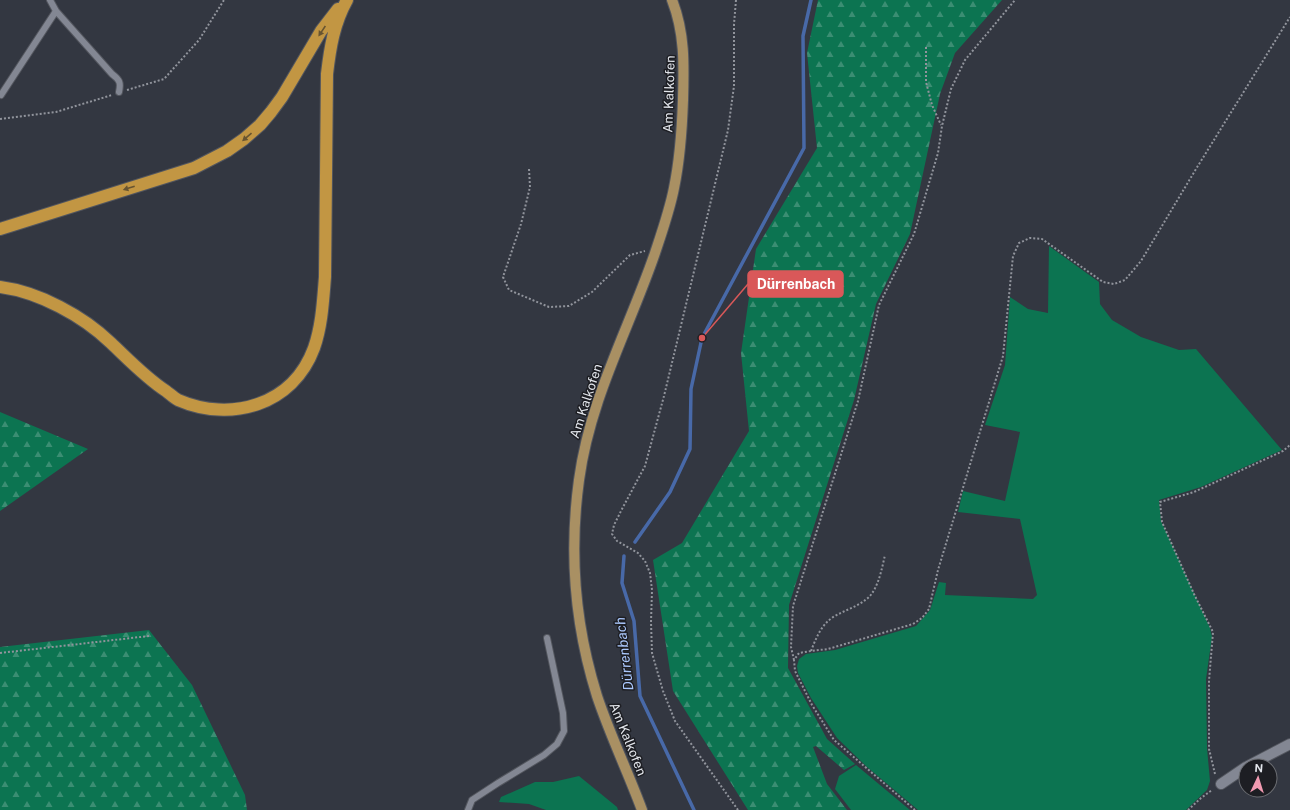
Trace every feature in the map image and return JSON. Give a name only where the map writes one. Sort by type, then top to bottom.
[{"type":"highway","points":[[0,229],[194,168],[227,151],[244,140],[260,125],[282,97],[321,31],[346,0]]},
{"type":"highway","points":[[0,287],[16,289],[54,303],[81,319],[110,342],[152,382],[178,399],[208,408],[229,410],[254,406],[274,397],[291,385],[303,369],[313,350],[319,330],[323,306],[325,277],[327,74],[329,53],[334,32],[346,0]]},
{"type":"main road","name":"Am Kalkofen","points":[[642,810],[609,730],[589,668],[578,614],[573,554],[579,479],[588,432],[617,349],[656,252],[674,188],[682,127],[684,68],[683,42],[678,15],[672,0]]},
{"type":"street","points":[[1264,758],[1290,744]]},
{"type":"street","points":[[1221,784],[1238,773]]},
{"type":"lane","points":[[50,0],[56,11],[112,74],[119,79],[121,84],[119,92]]},
{"type":"lane","points":[[1,95],[56,11]]},
{"type":"lane","points":[[468,810],[472,800],[544,755],[557,744],[564,731],[563,713],[547,638]]},
{"type":"path","points":[[736,0],[734,24],[734,86],[728,130],[664,396],[645,466],[614,525],[612,534],[617,541],[638,553],[645,561],[650,573],[652,590],[652,653],[662,690],[675,721],[738,810]]},
{"type":"path","points":[[914,810],[834,740],[812,705],[795,670],[791,647],[793,606],[858,401],[879,305],[914,234],[938,153],[942,126],[951,89],[965,60],[1015,0]]},
{"type":"path","points":[[794,660],[799,654],[828,649],[913,624],[922,618],[929,609],[938,570],[1003,356],[1011,263],[1012,256],[1019,243],[1030,238],[1042,239],[1103,282],[1114,284],[1125,280],[1141,261],[1290,17]]},
{"type":"path","points":[[926,47],[926,82],[932,105],[942,126]]},
{"type":"path","points":[[529,169],[530,187],[521,224],[503,277],[509,290],[549,307],[569,306],[592,292],[630,254],[647,250],[656,252]]},
{"type":"path","points":[[1221,784],[1215,775],[1209,749],[1209,680],[1213,632],[1194,594],[1162,522],[1160,502],[1194,492],[1213,484],[1283,451],[1290,445]]},
{"type":"path","points":[[811,651],[819,632],[834,616],[858,606],[870,595],[879,579],[885,555]]},
{"type":"path","points":[[0,653],[149,636]]},
{"type":"path","points":[[1188,810],[1206,794]]},
{"type":"green space","points":[[818,0],[1002,0],[955,53],[940,94],[910,234],[876,304],[854,400],[789,605],[788,668],[827,739],[855,764],[844,770],[816,746],[813,747],[827,784],[847,810],[748,810],[673,691],[653,560],[682,543],[749,431],[741,353],[756,249],[817,148],[807,53]]},
{"type":"green space","points":[[1049,246],[1099,282],[1100,304],[1112,320],[1141,337],[1179,350],[1196,349],[1282,450],[1201,487],[1159,500],[1161,521],[1210,628],[1212,637],[1206,679],[1207,748],[1210,781],[1207,790],[1186,810],[918,810],[867,767],[837,738],[811,698],[798,673],[797,666],[799,659],[806,654],[835,650],[916,626],[930,610],[939,582],[946,583],[945,595],[1033,599],[1037,595],[1020,519],[958,512],[963,491],[1005,501],[1020,432],[985,425],[1005,365],[1010,297],[1028,309],[1048,313]]},
{"type":"green space","points":[[0,412],[88,449],[0,511]]},
{"type":"green space","points":[[149,630],[192,685],[245,795],[247,810],[0,810],[0,647]]},
{"type":"green space","points":[[856,765],[910,810],[851,810],[835,789],[839,776]]},
{"type":"green space","points":[[579,776],[617,807],[618,810],[546,810],[529,804],[499,802],[501,797],[535,782],[553,782]]},
{"type":"waterway","name":"Dürrenbach","points":[[635,542],[670,492],[690,449],[691,389],[702,338],[804,148],[803,36],[811,0]]},
{"type":"waterway","name":"Dürrenbach","points":[[624,556],[622,583],[634,621],[640,696],[694,810]]},
{"type":"place","name":"Dürrenbach","points":[[702,338]]}]
